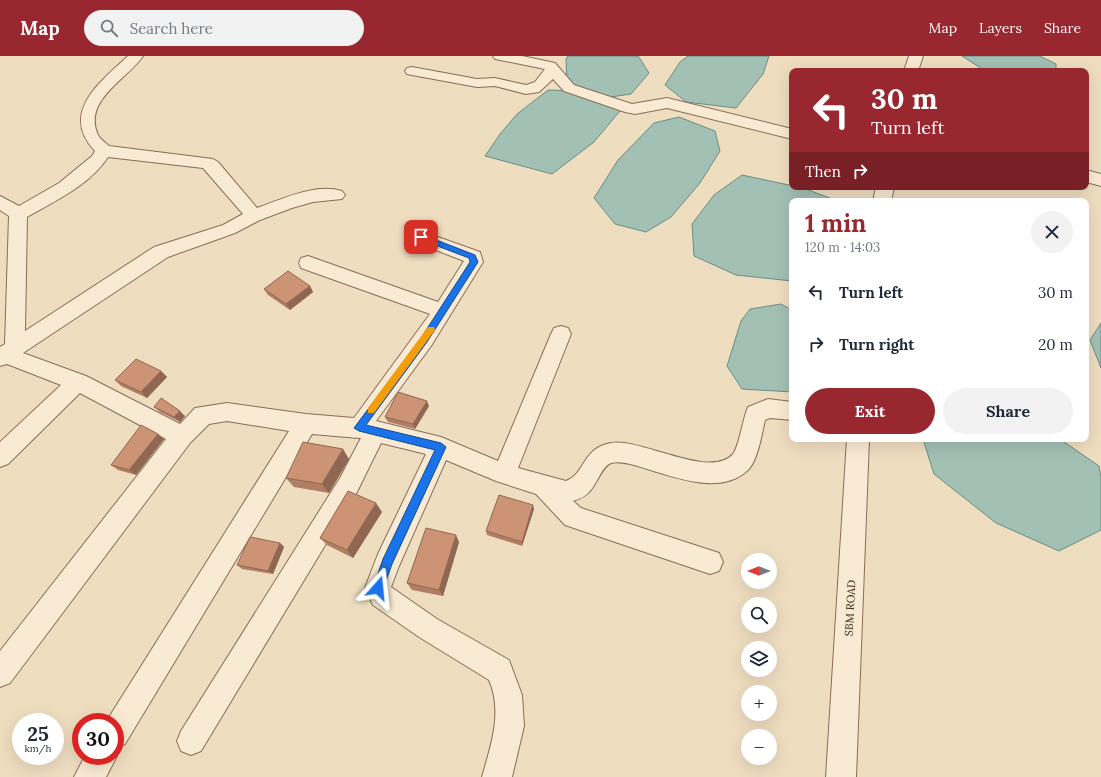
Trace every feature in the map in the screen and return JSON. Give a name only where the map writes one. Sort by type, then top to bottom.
[{"type":"street","points":[[136,56],[97,94],[91,105],[88,118],[91,135],[104,151],[206,163],[212,166],[254,216]]},
{"type":"street","points":[[500,56],[542,63],[550,66],[569,88],[630,109],[640,109],[661,103],[667,103],[789,133]]},
{"type":"street","points":[[912,68],[916,56]]},
{"type":"street","points":[[412,71],[477,83],[495,82],[526,90],[534,89],[540,85],[553,69]]},
{"type":"street","points":[[18,214],[69,184],[101,158],[104,151]]},
{"type":"street","points":[[1089,177],[1101,180]]},
{"type":"street","points":[[7,354],[161,252],[228,229],[254,216],[312,196],[336,195]]},
{"type":"street","points":[[0,202],[18,214]]},
{"type":"street","points":[[7,354],[18,214]]},
{"type":"street","points":[[191,741],[348,486],[368,430],[472,267],[474,260],[473,257],[421,237]]},
{"type":"street","points":[[308,262],[443,311]]},
{"type":"street","points":[[504,474],[561,334]]},
{"type":"street","points":[[7,354],[78,382],[182,436]]},
{"type":"street","points":[[0,457],[78,382]]},
{"type":"street","points":[[0,673],[182,436],[203,416],[227,412],[306,424],[368,430],[441,447],[504,474],[566,492],[574,491],[582,486],[599,458],[611,452],[626,454],[698,472],[728,471],[742,460],[756,414],[768,408],[789,411]]},
{"type":"street","points":[[124,719],[306,424]]},
{"type":"street","name":"SBM ROAD","points":[[841,777],[858,442]]},
{"type":"street","points":[[441,447],[387,563],[378,588],[382,596],[428,628],[499,670],[507,690],[510,726],[497,777]]},
{"type":"street","points":[[544,486],[574,517],[710,562]]},
{"type":"street","points":[[89,777],[96,765]]},
{"type":"shaded area","points":[[568,56],[635,56],[639,57],[649,73],[631,94],[611,97],[567,83],[566,59]]},
{"type":"shaded area","points":[[688,56],[769,56],[763,74],[736,108],[686,102],[665,85],[680,62]]},
{"type":"shaded area","points":[[962,56],[1040,56],[1056,64],[1056,68],[980,68]]},
{"type":"shaded area","points":[[548,90],[581,91],[620,111],[594,142],[552,174],[485,156],[500,134],[517,114]]},
{"type":"shaded area","points":[[679,117],[715,131],[720,151],[700,183],[671,217],[646,232],[615,224],[594,198],[618,160],[654,123]]},
{"type":"shaded area","points":[[742,175],[789,185],[789,190],[808,190],[830,198],[789,198],[789,281],[736,275],[694,256],[692,224],[714,195]]},
{"type":"shaded area","points":[[781,304],[789,308],[789,392],[742,389],[727,366],[741,321],[750,309]]},
{"type":"shaded area","points":[[1101,323],[1101,368],[1090,340]]},
{"type":"shaded area","points":[[924,442],[1064,442],[1099,466],[1101,478],[1101,530],[1059,551],[996,523],[934,474]]},
{"type":"building","points":[[288,271],[310,286],[286,304],[264,289]]},
{"type":"building","points":[[136,359],[161,371],[141,392],[115,380]]},
{"type":"building","points":[[398,392],[427,401],[413,424],[385,417]]},
{"type":"building","points":[[161,398],[180,411],[174,417],[154,407]]},
{"type":"building","points":[[141,425],[158,434],[129,470],[111,465]]},
{"type":"building","points":[[303,442],[343,449],[322,484],[286,478]]},
{"type":"building","points":[[348,491],[376,503],[347,550],[320,538]]},
{"type":"building","points":[[499,495],[533,505],[522,542],[486,531]]},
{"type":"building","points":[[426,528],[456,535],[439,590],[407,583]]},
{"type":"building","points":[[250,537],[280,543],[268,571],[237,565]]},
{"type":"slow traffic","points":[[371,411],[431,330]]},
{"type":"route","points":[[378,588],[387,563],[441,447],[359,428],[424,340],[474,262],[473,257],[421,237]]}]
